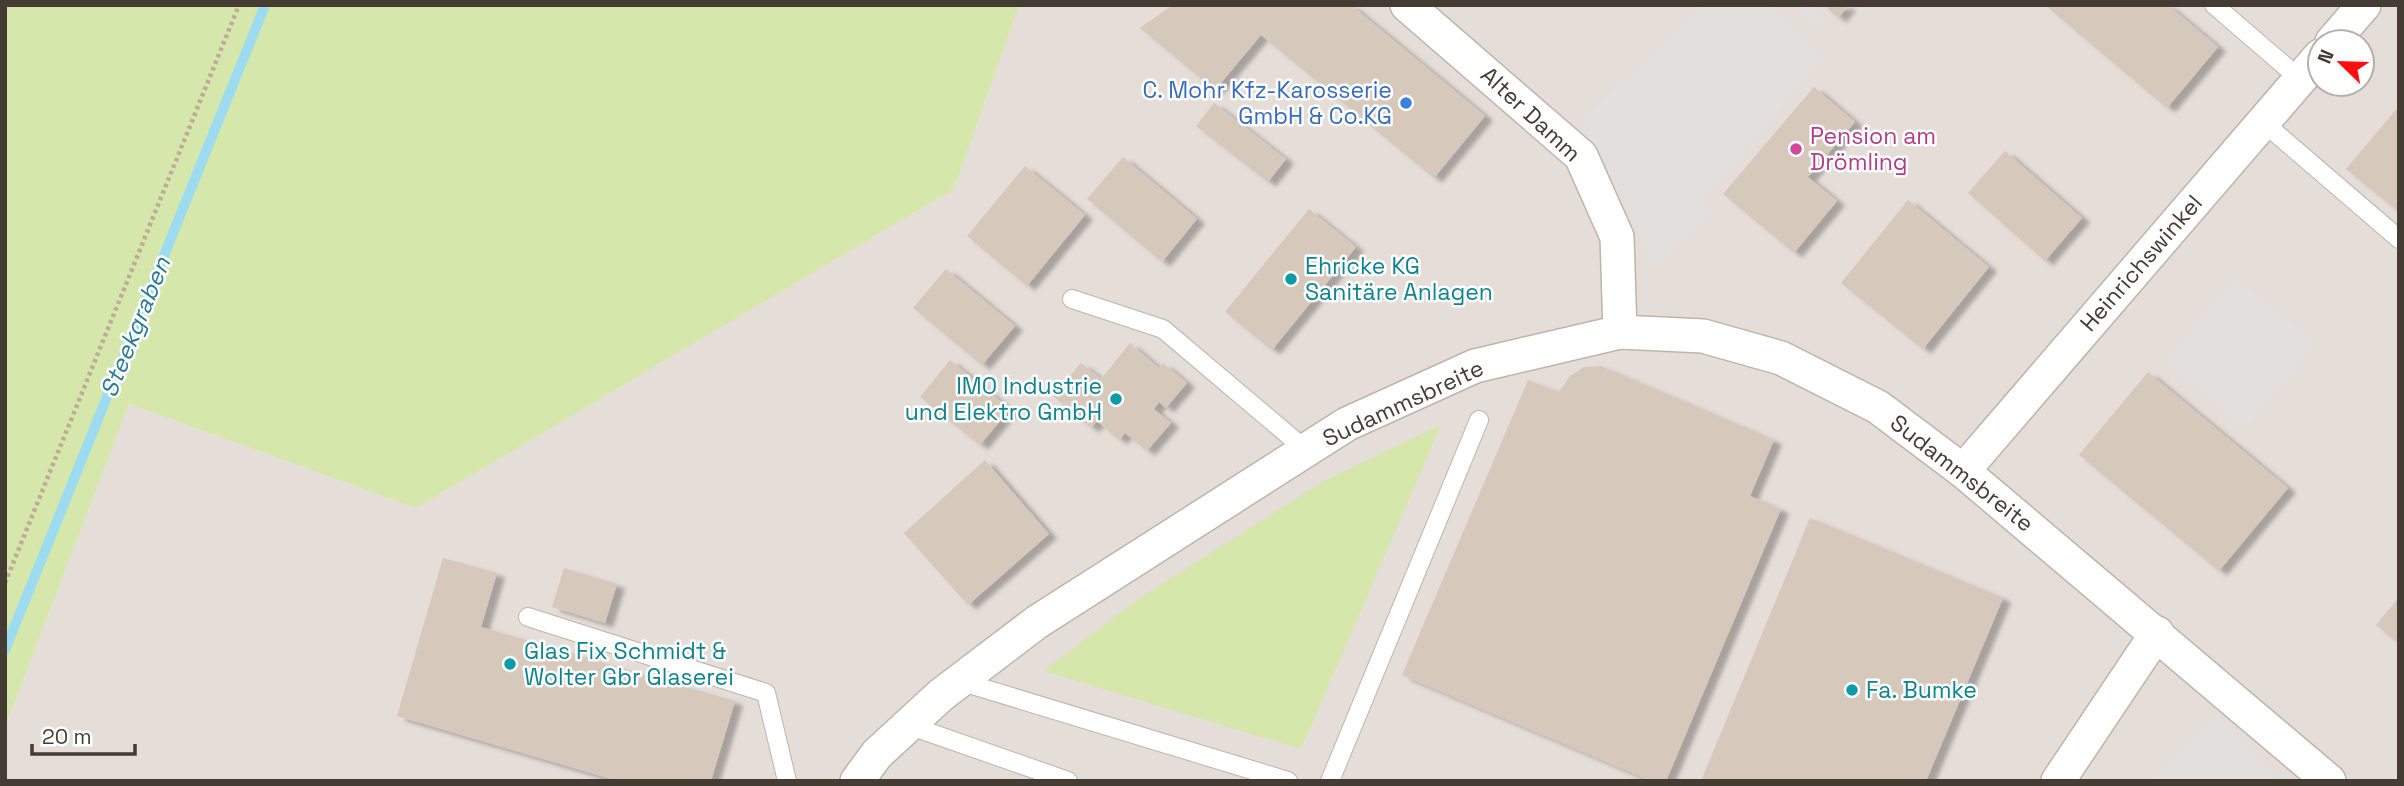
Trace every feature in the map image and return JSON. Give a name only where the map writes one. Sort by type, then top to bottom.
[{"type":"street","name":"Alter Damm","points":[[1407,5],[1581,156],[1617,237],[1620,332]]},
{"type":"street","points":[[2344,28],[2364,5]]},
{"type":"street","name":"Heinrichswinkel","points":[[1962,471],[2306,73]]},
{"type":"street","name":"Sudammsbreite","points":[[858,781],[877,754],[908,725],[959,681],[1037,622],[1347,424],[1475,366],[1620,332],[1703,336],[1781,358],[1878,407],[1962,471],[2329,781]]},
{"type":"street","points":[[2058,781],[2157,633]]},
{"type":"lane","points":[[2214,5],[2306,65]]},
{"type":"lane","points":[[2263,122],[2399,239]]},
{"type":"lane","points":[[1072,299],[1163,329],[1306,450]]},
{"type":"lane","points":[[1329,781],[1479,420]]},
{"type":"lane","points":[[528,617],[766,693],[786,781]]},
{"type":"lane","points":[[959,681],[1288,781]]},
{"type":"lane","points":[[908,725],[1068,781]]},
{"type":"path","points":[[5,583],[239,5]]},
{"type":"shaded area","points":[[1019,5],[2399,5],[2399,781],[5,781],[5,727],[129,404],[416,508],[954,189]]},
{"type":"shaded area","points":[[1700,5],[1773,5],[1825,57],[1704,200],[1713,217],[1653,270],[1626,202],[1579,122]]},
{"type":"shaded area","points":[[1792,5],[1812,5],[1829,22],[1820,32]]},
{"type":"shaded area","points":[[2234,275],[2318,343],[2246,430],[2163,361]]},
{"type":"shaded area","points":[[2215,713],[2282,781],[2147,781]]},
{"type":"green space","points":[[5,5],[1019,5],[954,189],[416,508],[129,404],[5,727]]},
{"type":"green space","points":[[1441,425],[1301,749],[1044,671],[1137,600],[1324,481]]},
{"type":"building","name":"C. Mohr Kfz-Karosserie GmbH & Co.KG","points":[[1173,5],[1351,5],[1485,116],[1434,178],[1261,35],[1215,90],[1140,28]]},
{"type":"building","points":[[1824,5],[1849,5],[1838,18]]},
{"type":"building","points":[[2045,5],[2168,5],[2218,47],[2167,108]]},
{"type":"building","name":"Pension am Drömling","points":[[1814,87],[1855,122],[1808,177],[1837,201],[1794,253],[1723,194]]},
{"type":"building","points":[[1214,103],[1286,159],[1268,182],[1196,126]]},
{"type":"building","points":[[2399,106],[2399,212],[2346,169]]},
{"type":"building","points":[[2005,151],[2082,218],[2045,261],[1968,193]]},
{"type":"building","points":[[1123,157],[1197,219],[1162,262],[1087,199]]},
{"type":"building","points":[[1025,166],[1085,215],[1027,286],[967,236]]},
{"type":"building","points":[[1908,200],[1989,267],[1923,349],[1841,283]]},
{"type":"building","name":"Ehricke KG Sanitäre Anlagen","points":[[1309,209],[1356,247],[1272,350],[1225,312]]},
{"type":"building","points":[[946,269],[1015,326],[982,365],[913,308]]},
{"type":"building","name":"IMO Industrie und Elektro GmbH","points":[[1130,343],[1159,368],[1163,363],[1187,383],[1166,408],[1159,402],[1154,409],[1171,423],[1147,451],[1125,433],[1119,440],[1097,421],[1091,428],[1053,396],[1081,363],[1101,379]]},
{"type":"building","points":[[950,360],[1010,409],[980,445],[920,397]]},
{"type":"building","points":[[1601,366],[1774,440],[1750,496],[1781,509],[1666,781],[1651,781],[1402,675],[1528,380],[1559,392],[1570,376],[1584,367]]},
{"type":"building","points":[[2148,372],[2288,488],[2219,571],[2079,455]]},
{"type":"building","points":[[985,460],[1049,534],[968,605],[904,533]]},
{"type":"building","name":"Fa. Bumke","points":[[1810,518],[2003,598],[1926,781],[1701,781]]},
{"type":"building","name":"Glas Fix Schmidt & Wolter Gbr Glaserei","points":[[443,558],[497,573],[481,627],[735,701],[711,781],[618,781],[397,716]]},
{"type":"building","points":[[564,568],[617,584],[605,623],[552,607]]},
{"type":"building","points":[[2399,597],[2399,644],[2376,625]]},
{"type":"waterway","name":"Steekgraben","points":[[5,650],[265,5]]},
{"type":"place","name":"C. Mohr Kfz-Karosserie GmbH & Co.KG","points":[[1406,103]]},
{"type":"place","name":"Pension am Drömling","points":[[1796,149]]},
{"type":"place","name":"Ehricke KG Sanitäre Anlagen","points":[[1291,279]]},
{"type":"place","name":"IMO Industrie und Elektro GmbH","points":[[1116,399]]},
{"type":"place","name":"Glas Fix Schmidt & Wolter Gbr Glaserei","points":[[510,664]]},
{"type":"place","name":"Fa. Bumke","points":[[1852,690]]}]
